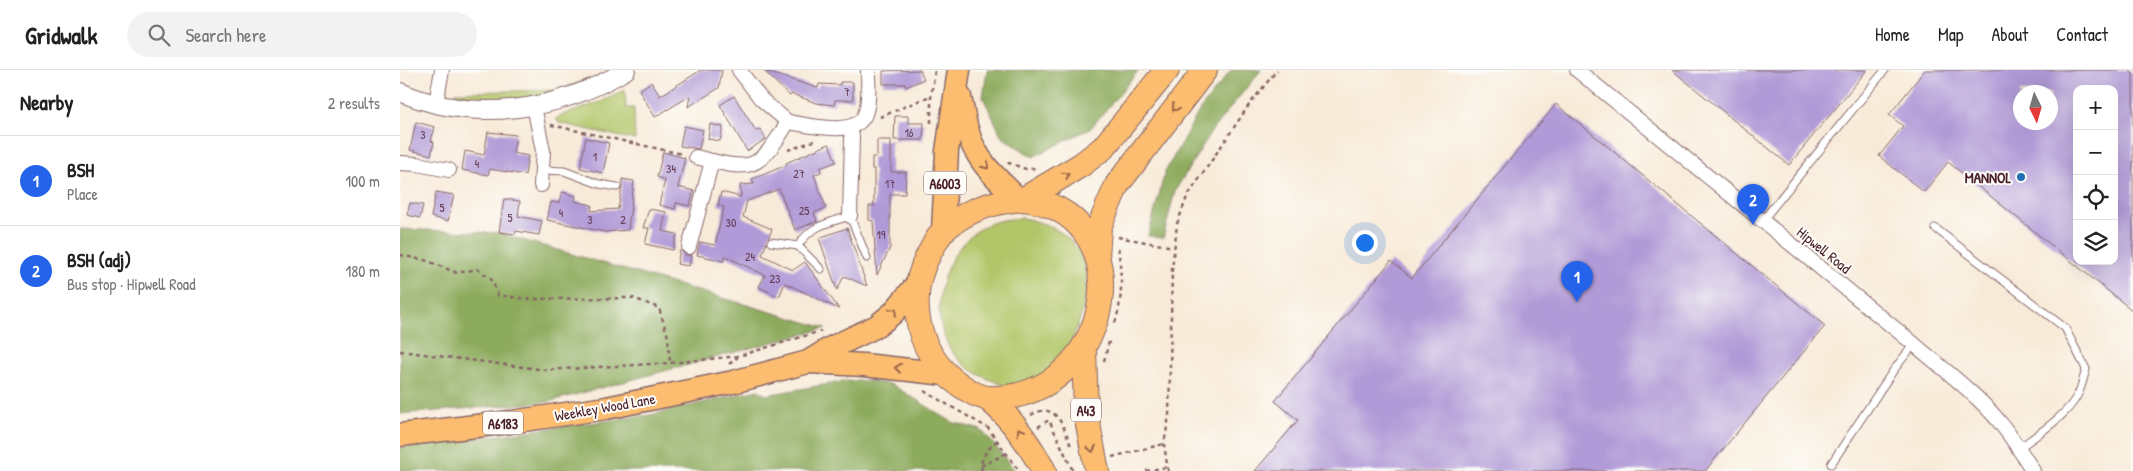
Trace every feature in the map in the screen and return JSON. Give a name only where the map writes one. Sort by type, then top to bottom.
[{"type":"highway","name":"A43","points":[[1021,200],[1068,174],[1103,148],[1167,70]]},
{"type":"highway","name":"A43","points":[[987,398],[1033,391],[1053,381],[1070,366],[1084,348],[1094,326],[1099,303],[1100,272],[1097,257],[1099,227],[1117,185],[1205,70]]},
{"type":"highway","name":"A43","points":[[1044,471],[1016,426],[1005,413],[987,398],[971,392],[946,374],[927,349],[920,329],[916,298],[918,282],[924,262],[943,231],[976,208],[994,203],[1021,200],[1039,201],[1064,213],[1084,232],[1097,257]]},
{"type":"highway","name":"A43","points":[[1084,348],[1086,414],[1103,465]]},
{"type":"main road","name":"A6003","points":[[958,77],[971,141],[977,154],[990,171],[1021,200]]},
{"type":"main road","name":"A6003","points":[[943,231],[947,151],[958,77]]},
{"type":"main road","name":"Weekley Wood Lane","points":[[400,435],[511,422],[606,408],[733,382],[808,362],[877,326],[893,313],[918,282]]},
{"type":"main road","name":"Weekley Wood Lane","points":[[808,362],[864,365],[946,374]]},
{"type":"street","points":[[436,103],[442,70]]},
{"type":"street","points":[[400,92],[436,103],[482,110],[534,106],[565,99],[594,87],[626,70]]},
{"type":"street","points":[[739,70],[761,99],[788,122],[819,127],[849,128],[856,125],[865,115],[868,93],[868,70]]},
{"type":"street","name":"Hipwell Road","points":[[1577,70],[1914,344],[1996,419],[2019,448],[2033,471]]},
{"type":"street","points":[[534,106],[543,151],[541,185]]},
{"type":"street","points":[[696,157],[739,166],[750,165],[763,158],[788,122]]},
{"type":"street","points":[[849,128],[852,136],[850,216]]},
{"type":"street","points":[[689,247],[712,161]]},
{"type":"street","points":[[400,163],[449,170]]},
{"type":"lane","points":[[1762,221],[1885,70]]},
{"type":"lane","points":[[543,170],[564,171],[599,184],[617,187]]},
{"type":"lane","points":[[798,246],[805,235],[815,227],[850,216],[867,258]]},
{"type":"lane","points":[[1935,228],[2065,328],[2086,368],[2079,392],[2073,402],[2046,429],[2019,448]]},
{"type":"lane","points":[[771,242],[798,246],[821,270]]},
{"type":"lane","points":[[1831,464],[1893,371],[1914,344]]},
{"type":"path","points":[[931,129],[931,96],[934,70]]},
{"type":"path","points":[[1146,471],[1168,469],[1164,444],[1169,416],[1173,247],[1182,208],[1186,197],[1249,105],[1277,70]]},
{"type":"path","points":[[549,124],[696,157]]},
{"type":"path","points":[[1004,168],[1009,163],[1026,169],[1041,168]]},
{"type":"path","points":[[1118,237],[1173,247]]},
{"type":"path","points":[[400,255],[428,261],[458,273],[477,269],[491,279],[498,295],[527,300],[633,298],[659,308],[668,337],[670,363]]},
{"type":"path","points":[[400,351],[546,370],[670,363],[739,356],[810,336],[828,328]]},
{"type":"path","points":[[923,390],[988,428],[1019,471]]},
{"type":"path","points":[[1028,417],[1033,413],[1045,410],[1053,412],[1062,422],[1072,446]]},
{"type":"path","points":[[1037,428],[1049,420],[1072,471]]},
{"type":"path","points":[[982,471],[981,466],[985,453],[998,440]]},
{"type":"path","points":[[1103,465],[1164,444]]},
{"type":"path","points":[[981,466],[1010,450]]},
{"type":"green space","points":[[987,70],[1139,70],[1091,128],[1033,157],[1002,137],[983,97]]},
{"type":"green space","points":[[1231,70],[1261,70],[1213,129],[1175,191],[1163,238],[1148,236],[1165,172],[1199,111]]},
{"type":"green space","points":[[588,80],[581,85],[532,100],[488,102],[468,100],[460,98],[455,92],[557,90]]},
{"type":"green space","points":[[625,90],[626,108],[634,108],[635,140],[559,123],[556,119],[603,101]]},
{"type":"green space","points":[[1022,218],[1044,224],[1061,233],[1073,244],[1082,257],[1086,273],[1086,290],[1083,309],[1076,330],[1062,362],[1050,373],[1011,388],[979,375],[953,353],[945,338],[940,322],[939,304],[947,270],[965,241],[988,224]]},
{"type":"green space","points":[[400,229],[499,233],[826,328],[548,402],[400,414]]},
{"type":"green space","points":[[846,381],[891,384],[952,422],[981,430],[1015,471],[400,471],[400,448],[650,415],[758,390],[766,395]]},
{"type":"building","points":[[701,70],[722,70],[719,88],[688,107],[690,96],[655,117],[639,90],[651,82],[660,96]]},
{"type":"building","points":[[920,70],[924,79],[906,87],[905,84],[883,84],[883,71]]},
{"type":"building","points":[[1672,70],[1867,70],[1789,165]]},
{"type":"building","name":"MANNOL","points":[[1925,70],[2129,70],[2133,74],[2133,311],[2076,265],[2118,265],[2118,85],[2073,85],[2073,263],[1948,162],[1924,192],[1879,156],[1903,126],[1889,115]]},
{"type":"building","points":[[764,71],[818,88],[819,84],[840,85],[840,82],[853,82],[853,100],[835,100],[834,105],[816,103],[792,94],[790,96]]},
{"type":"building","points":[[734,96],[756,131],[760,129],[766,139],[747,151],[720,105]]},
{"type":"building","points":[[1556,104],[1825,326],[1705,471],[1255,471],[1298,420],[1275,401],[1391,261],[1412,278]]},
{"type":"building","points":[[895,116],[908,116],[908,123],[924,123],[923,140],[894,140]]},
{"type":"building","points":[[416,122],[435,127],[431,141],[434,142],[431,155],[410,150]]},
{"type":"building","points":[[710,124],[723,127],[720,141],[708,139]]},
{"type":"building","points":[[684,126],[703,130],[699,149],[680,146]]},
{"type":"building","points":[[488,132],[516,135],[513,153],[528,156],[525,175],[490,169],[488,175],[462,170],[465,151],[484,155]]},
{"type":"building","points":[[586,138],[609,143],[603,173],[580,168]]},
{"type":"building","points":[[877,140],[891,140],[891,172],[906,172],[905,194],[890,194],[890,248],[877,275],[873,221],[869,220],[869,206],[874,206],[874,169],[872,169],[872,157],[877,157]]},
{"type":"building","points":[[829,144],[836,162],[820,168],[821,172],[814,175],[826,208],[814,213],[817,221],[795,230],[779,189],[747,201],[743,217],[772,229],[762,255],[793,270],[805,262],[839,309],[785,283],[779,297],[759,287],[765,275],[725,256],[724,261],[697,255],[700,242],[715,245],[724,207],[718,205],[721,192],[741,197],[740,185],[754,184],[752,179],[787,165],[786,163]]},
{"type":"building","points":[[663,152],[685,158],[678,187],[694,191],[690,206],[676,203],[675,209],[659,205],[665,180],[657,177]]},
{"type":"building","points":[[622,179],[634,181],[628,230],[605,232],[547,220],[551,202],[559,203],[562,192],[576,196],[575,201],[592,205],[591,211],[618,209]]},
{"type":"building","points":[[436,192],[454,195],[448,221],[431,217]]},
{"type":"building","points":[[504,199],[520,201],[518,216],[542,221],[539,235],[516,231],[515,234],[499,232]]},
{"type":"building","points":[[410,203],[423,205],[420,218],[407,215]]},
{"type":"building","points":[[649,209],[666,212],[662,231],[677,234],[673,250],[645,244],[649,228],[643,228]]},
{"type":"building","points":[[847,228],[867,286],[844,276],[837,290],[819,238]]},
{"type":"building","points":[[680,250],[686,255],[691,255],[689,266],[677,264]]},
{"type":"place","name":"MANNOL","points":[[2021,177]]},
{"type":"place","name":"BSH (adj)","points":[[1753,225]]},
{"type":"place","name":"BSH","points":[[1577,302]]}]
